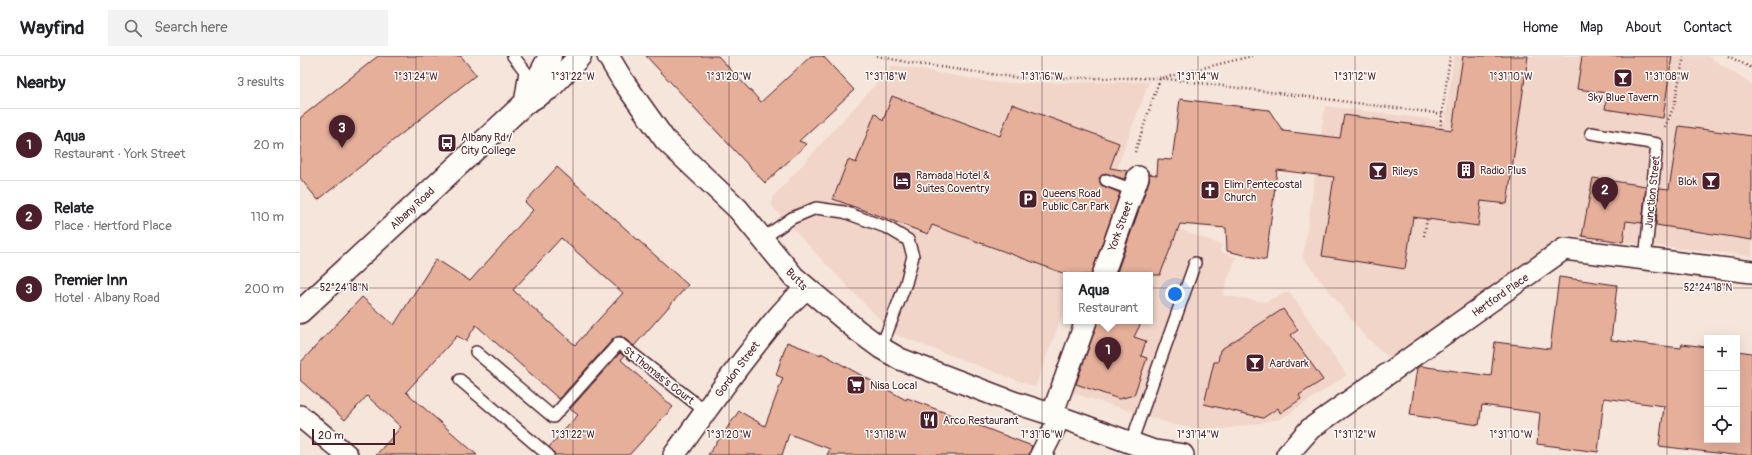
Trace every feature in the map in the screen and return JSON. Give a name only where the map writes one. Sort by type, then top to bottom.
[{"type":"street","name":"Albany Road","points":[[522,106],[550,56]]},
{"type":"street","name":"Albany Road","points":[[300,312],[522,106],[550,88],[580,56]]},
{"type":"street","name":"Butts","points":[[608,56],[623,81],[665,140],[738,209],[794,277],[806,289],[881,348],[900,359],[1013,402],[1154,451],[1183,455]]},
{"type":"street","name":"York Street","points":[[1104,272],[1136,184]]},
{"type":"street","name":"Hertford Place","points":[[1288,455],[1310,429],[1564,249],[1752,272]]},
{"type":"street","name":"Gordon Street","points":[[674,455],[705,411],[773,321],[806,289]]},
{"type":"street","points":[[1041,455],[1056,416],[1085,324]]},
{"type":"street","points":[[300,416],[347,455]]},
{"type":"lane","points":[[513,56],[525,71],[522,106]]},
{"type":"lane","name":"Junction Street","points":[[1591,133],[1657,144],[1645,260]]},
{"type":"lane","points":[[1106,180],[1136,184]]},
{"type":"lane","points":[[762,239],[792,218],[816,208],[844,212],[888,228],[908,240],[913,256],[906,283],[881,348]]},
{"type":"lane","points":[[1132,443],[1195,263]]},
{"type":"lane","name":"St Thomas's Court","points":[[476,352],[553,417],[619,343],[705,411]]},
{"type":"lane","points":[[460,380],[548,455]]},
{"type":"path","points":[[877,56],[911,63],[1019,78],[1160,78],[1442,114]]},
{"type":"path","points":[[1160,78],[1252,56]]},
{"type":"path","points":[[1440,129],[1450,56]]},
{"type":"path","points":[[1657,144],[1674,106],[1684,56]]},
{"type":"path","points":[[1728,56],[1752,68]]},
{"type":"path","points":[[1136,184],[1132,164],[1160,78]]},
{"type":"path","points":[[1424,236],[1427,219]]},
{"type":"shaded area","points":[[1454,56],[1708,56],[1752,85],[1752,256],[1567,236],[1464,312],[1391,360],[1362,333],[1303,258],[1325,106],[1445,121]]},
{"type":"shaded area","points":[[893,65],[996,83],[1149,82],[1078,272],[1063,272],[1063,313],[1035,387],[894,334],[772,206],[772,198]]},
{"type":"shaded area","points":[[1133,212],[1222,245],[1219,251],[1236,257],[1222,295],[1265,302],[1289,291],[1347,375],[1281,419],[1225,429],[1201,429],[1175,425],[1066,391],[1091,324],[1153,324],[1153,272],[1111,272]]},
{"type":"building","points":[[378,56],[461,56],[476,75],[318,200],[300,178],[300,118]]},
{"type":"building","points":[[646,56],[718,56],[761,102],[811,56],[823,56],[854,90],[799,141],[807,144],[765,183]]},
{"type":"building","points":[[1463,56],[1528,56],[1507,204],[1481,201],[1478,226],[1413,217],[1405,269],[1322,256],[1334,177],[1277,170],[1266,260],[1227,251],[1226,228],[1180,224],[1160,275],[1153,275],[1153,272],[1117,272],[1149,181],[1149,174],[1157,175],[1158,159],[1172,160],[1180,99],[1269,110],[1283,131],[1340,138],[1344,115],[1452,130]]},
{"type":"building","name":"Sky Blue Tavern","points":[[1582,56],[1672,56],[1663,118],[1605,109],[1607,93],[1577,89]]},
{"type":"building","points":[[892,96],[1000,136],[1012,104],[1119,143],[1110,168],[1128,171],[1124,179],[1105,173],[1099,178],[1101,185],[1120,193],[1092,272],[1063,273],[932,225],[928,234],[833,199],[848,160],[856,163],[875,113],[883,121]]},
{"type":"building","name":"Blok","points":[[1679,126],[1752,136],[1752,240],[1656,225],[1659,188],[1669,189]]},
{"type":"building","points":[[557,167],[688,285],[634,346],[621,336],[614,338],[559,399],[476,325],[466,341],[457,336],[406,392],[477,455],[376,455],[401,427],[367,396],[345,420],[300,380],[300,363],[362,297],[394,325],[436,259],[470,281],[533,210],[525,202]],"holes":[[[561,238],[623,293],[575,345],[513,290]]]},
{"type":"building","points":[[1593,178],[1646,186],[1642,223],[1626,221],[1623,242],[1582,236]]},
{"type":"building","points":[[1559,277],[1617,285],[1611,340],[1681,348],[1682,344],[1704,347],[1704,443],[1740,443],[1740,351],[1752,353],[1752,455],[1733,455],[1659,446],[1664,406],[1604,398],[1598,452],[1537,444],[1540,413],[1482,405],[1479,425],[1410,415],[1417,368],[1420,366],[1491,376],[1495,342],[1550,349]]},
{"type":"building","name":"Aardvark","points":[[1283,309],[1298,330],[1291,335],[1323,380],[1299,395],[1301,399],[1280,413],[1278,408],[1263,418],[1204,404],[1214,362],[1218,362],[1220,350]]},
{"type":"building","points":[[1097,324],[1140,324],[1134,337],[1146,341],[1141,356],[1147,358],[1134,395],[1119,399],[1076,384]]},
{"type":"building","points":[[787,342],[821,355],[821,353],[906,400],[907,398],[1032,446],[1029,455],[827,455],[830,449],[789,434],[782,455],[708,455],[739,411],[765,426],[783,378],[776,375]]},
{"type":"building","points":[[620,353],[624,356],[621,360],[673,407],[629,455],[555,455],[549,447],[578,415],[570,409]]},
{"type":"place","name":"Sky Blue Tavern","points":[[1623,78]]},
{"type":"place","name":"Albany Rd / City College","points":[[447,143]]},
{"type":"place","name":"Premier Inn","points":[[342,148]]},
{"type":"place","name":"Radio Plus","points":[[1466,170]]},
{"type":"place","name":"Rileys","points":[[1378,171]]},
{"type":"place","name":"Ramada Hotel & Suites Coventry","points":[[902,181]]},
{"type":"place","name":"Blok","points":[[1711,181]]},
{"type":"place","name":"Elim Pentecostal Church","points":[[1210,190]]},
{"type":"place","name":"Queens Road Public Car Park","points":[[1028,199]]},
{"type":"place","name":"Relate","points":[[1605,210]]},
{"type":"place","name":"Aardvark","points":[[1255,363]]},
{"type":"place","name":"Aqua","points":[[1108,370]]},
{"type":"place","name":"Nisa Local","points":[[856,385]]},
{"type":"place","name":"Arco Restaurant","points":[[929,420]]}]
